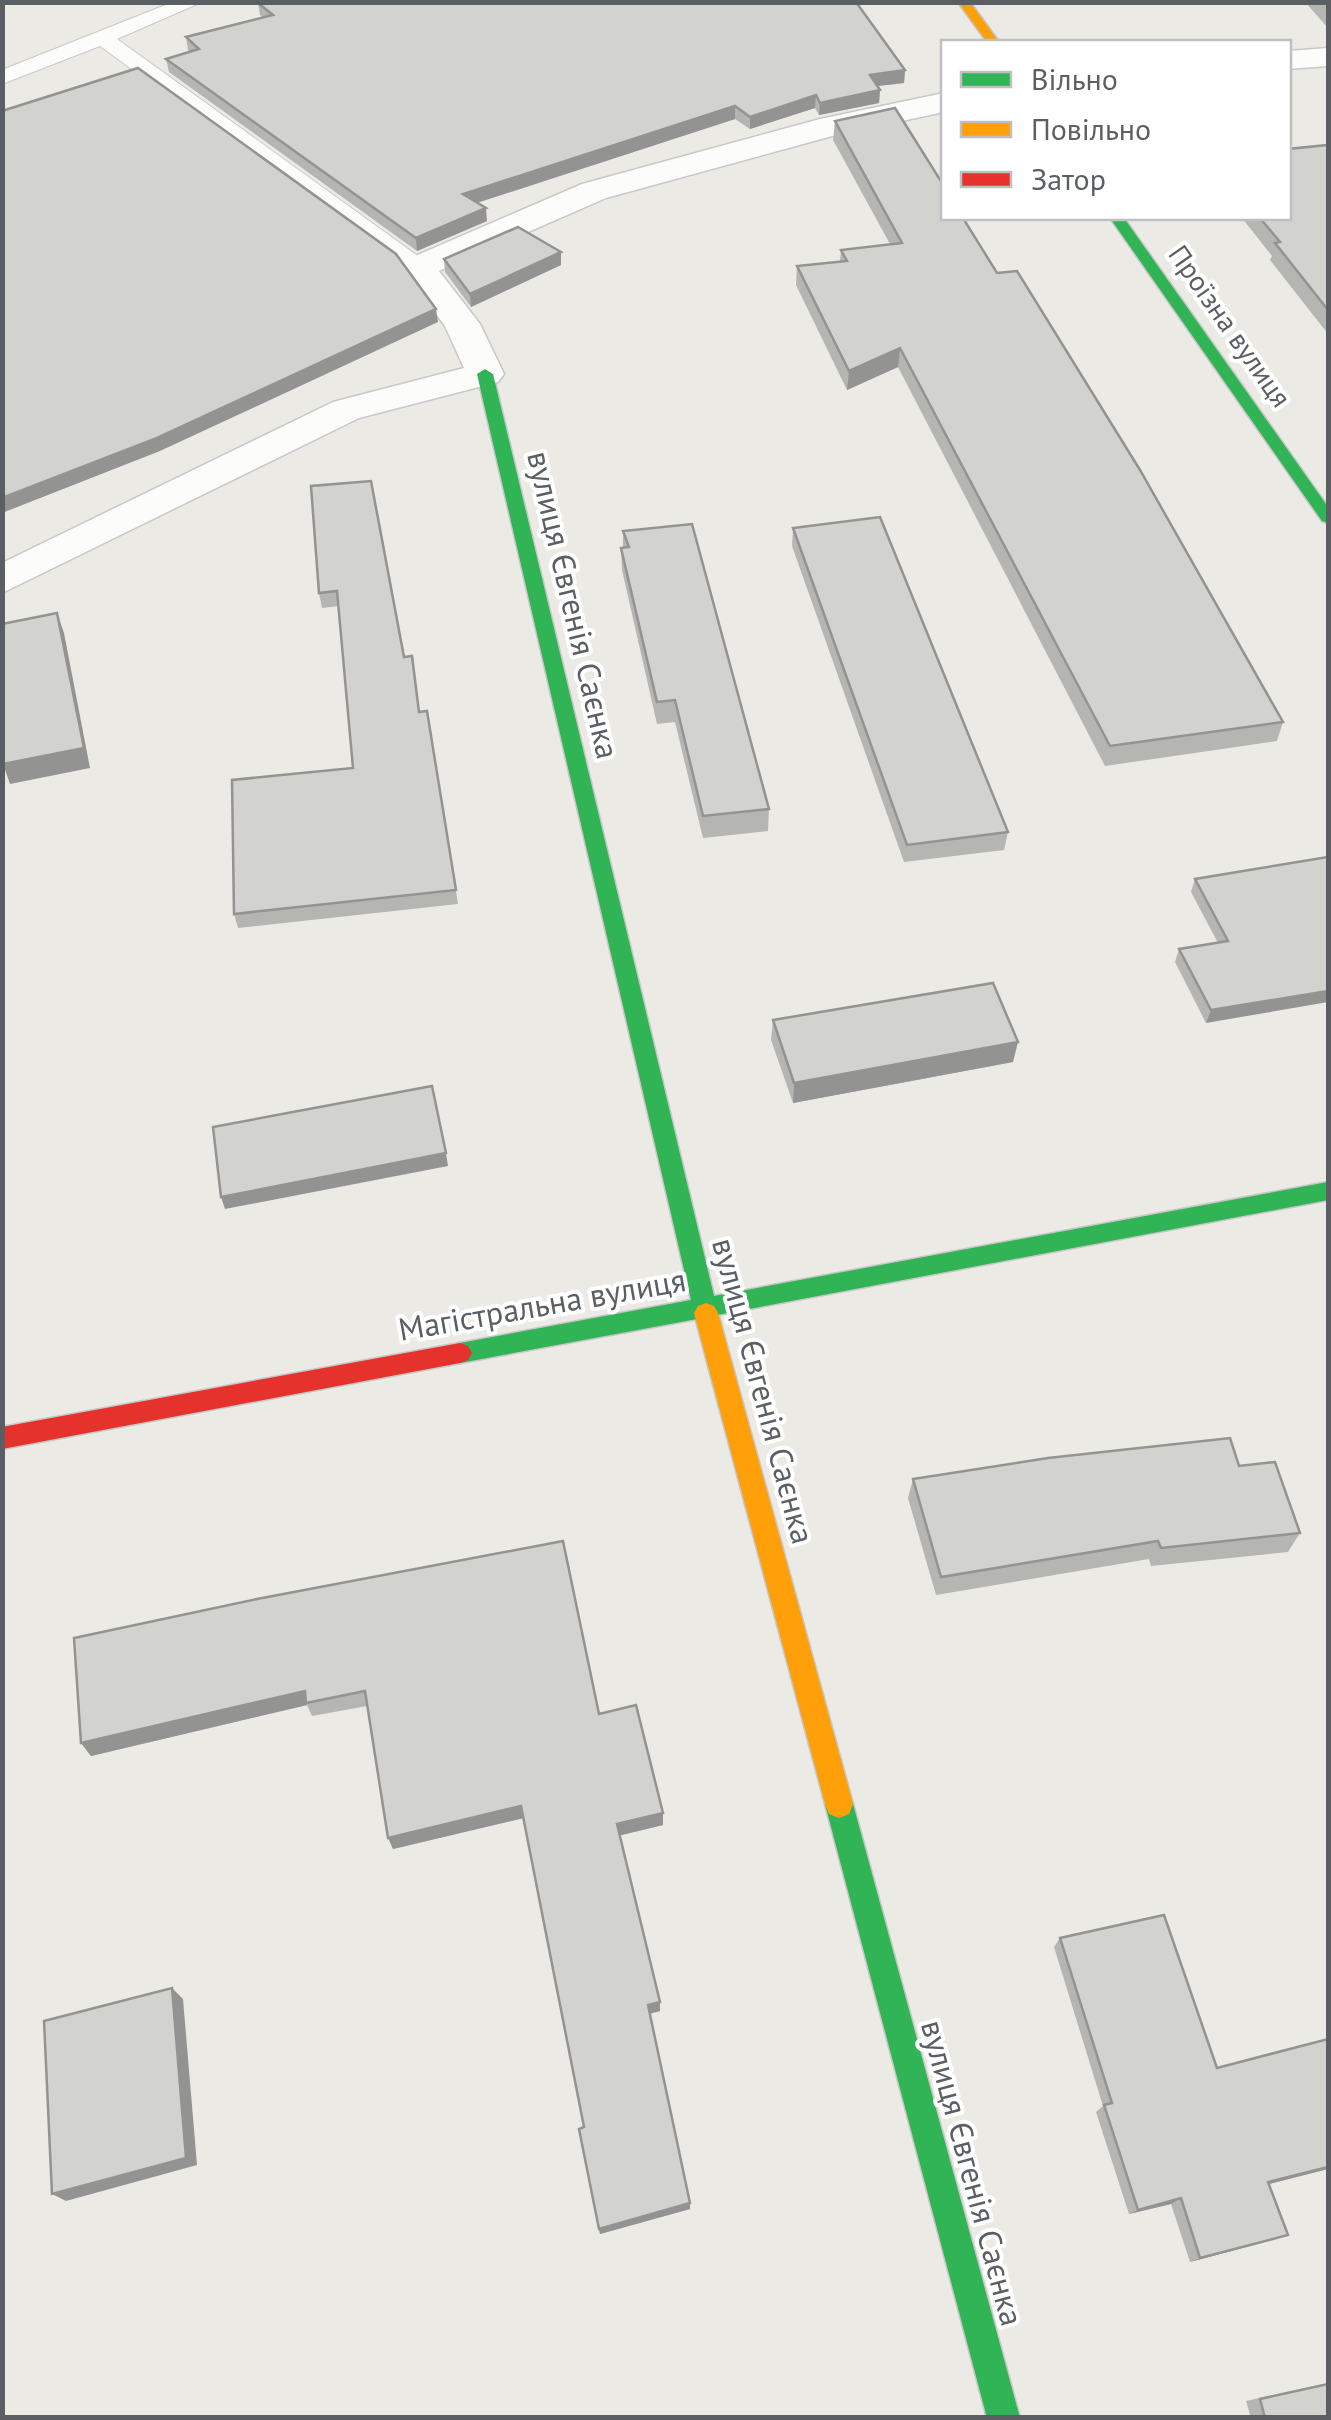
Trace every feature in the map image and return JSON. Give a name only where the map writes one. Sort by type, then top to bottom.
[{"type":"street","points":[[964,2],[992,40]]},
{"type":"street","points":[[1291,60],[1328,56]]},
{"type":"street","points":[[2,580],[346,410],[485,374],[462,324],[418,267],[594,191],[831,126],[941,103]]},
{"type":"street","name":"Проїзна вулиця","points":[[1118,220],[1328,518]]},
{"type":"street","name":"вулиця Євгенія Саєнка","points":[[485,374],[705,1308],[1004,2418]]},
{"type":"street","name":"Магістральна вулиця","points":[[2,1438],[1328,1192]]},
{"type":"lane","points":[[2,78],[192,2]]},
{"type":"lane","points":[[102,38],[418,267]]},
{"type":"building","points":[[260,2],[856,2],[905,70],[870,75],[880,90],[820,103],[816,95],[750,117],[735,106],[463,194],[486,208],[416,238],[166,59],[199,49],[186,37],[273,15]]},
{"type":"building","points":[[138,68],[396,254],[436,309],[157,438],[2,498],[2,111]]},
{"type":"building","points":[[895,108],[941,181],[941,220],[964,220],[997,273],[1017,271],[1140,470],[1283,722],[1110,746],[900,348],[849,371],[797,266],[847,261],[841,250],[902,243],[835,121]]},
{"type":"building","points":[[1328,145],[1328,310],[1262,220],[1291,220],[1291,149]]},
{"type":"building","points":[[518,227],[561,252],[470,294],[444,259]]},
{"type":"building","points":[[371,481],[404,657],[412,656],[419,712],[427,711],[456,890],[234,914],[232,780],[353,768],[337,591],[319,593],[311,486]]},
{"type":"building","points":[[880,517],[1008,832],[907,845],[793,528]]},
{"type":"building","points":[[692,524],[769,809],[703,816],[675,700],[657,702],[621,548],[629,547],[623,531]]},
{"type":"building","points":[[57,613],[84,748],[3,764],[2,624]]},
{"type":"building","points":[[1328,857],[1328,991],[1211,1010],[1179,949],[1228,941],[1195,879]]},
{"type":"building","points":[[993,983],[1018,1042],[794,1083],[773,1020]]},
{"type":"building","points":[[432,1086],[446,1153],[221,1197],[213,1127]]},
{"type":"building","points":[[1230,1438],[1239,1466],[1275,1462],[1300,1533],[1161,1548],[1158,1541],[941,1577],[913,1479],[1048,1458]]},
{"type":"building","points":[[563,1541],[599,1714],[636,1705],[663,1813],[617,1824],[660,2002],[648,2005],[690,2203],[599,2229],[579,2129],[584,2127],[521,1806],[388,1838],[365,1691],[306,1703],[305,1691],[81,1743],[74,1638]]},
{"type":"building","points":[[1164,1915],[1217,2068],[1328,2039],[1328,2167],[1268,2182],[1288,2235],[1200,2258],[1181,2198],[1138,2210],[1104,2105],[1112,2103],[1060,1938]]},
{"type":"building","points":[[172,1988],[186,2158],[52,2194],[44,2021]]},
{"type":"building","points":[[1328,2384],[1328,2418],[1265,2418],[1260,2399]]},
{"type":"traffic: fast","points":[[1118,220],[1328,518]]},
{"type":"traffic: fast","points":[[485,374],[706,1313]]},
{"type":"traffic: fast","points":[[460,1353],[1328,1191]]},
{"type":"traffic: fast","points":[[839,1804],[1004,2418]]},
{"type":"traffic: slow","points":[[964,2],[992,40]]},
{"type":"traffic: slow","points":[[706,1313],[839,1804]]},
{"type":"traffic: jam","points":[[2,1438],[460,1353]]}]
